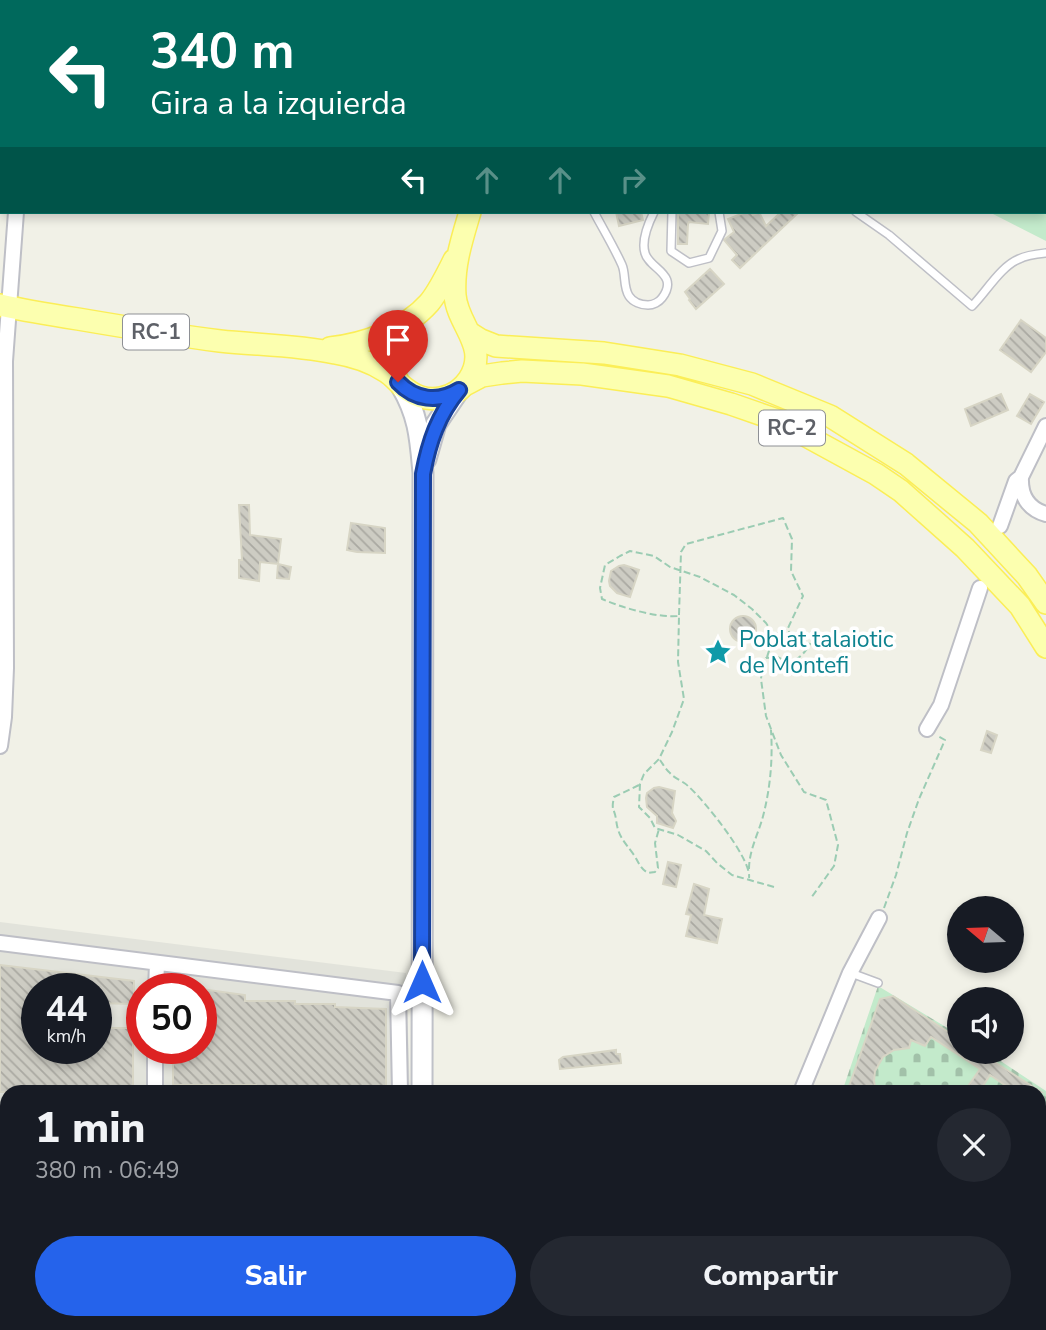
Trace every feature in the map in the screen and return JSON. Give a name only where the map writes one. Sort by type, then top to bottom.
[{"type":"main road","points":[[423,474],[436,424],[470,378],[476,357],[475,346],[456,305],[455,292],[455,270],[469,214]]},
{"type":"main road","points":[[422,1085],[423,474],[417,422],[412,404],[390,362],[390,348],[394,335],[429,302],[459,249]]},
{"type":"main road","name":"RC-1","points":[[4,306],[222,341],[314,349],[364,360],[388,373],[400,384]]},
{"type":"main road","points":[[407,320],[426,312],[440,312],[454,317],[468,330]]},
{"type":"main road","name":"RC-1","points":[[314,349],[347,346],[379,335],[407,320]]},
{"type":"main road","name":"RC-2","points":[[468,330],[481,340],[496,346],[604,353],[680,365],[752,384],[830,416],[906,464],[978,523],[1027,576],[1046,603]]},
{"type":"main road","name":"RC-2","points":[[461,388],[482,376],[502,373],[522,371],[582,374],[668,386],[777,420],[876,474],[901,491],[965,548],[1020,606],[1046,647]]},
{"type":"main road","points":[[400,384],[419,397],[433,399],[461,388]]},
{"type":"street","points":[[0,746],[5,705],[2,552],[4,306],[16,214]]},
{"type":"street","points":[[1046,426],[1021,477],[1020,488],[1029,506],[1046,514]]},
{"type":"street","points":[[1000,526],[1016,481],[1021,477]]},
{"type":"street","points":[[927,729],[941,705],[980,588]]},
{"type":"street","points":[[804,1085],[850,973],[879,918]]},
{"type":"street","points":[[0,943],[398,993],[400,1085]]},
{"type":"street","points":[[157,963],[157,973]]},
{"type":"street","points":[[155,1064],[155,1085]]},
{"type":"lane","points":[[595,214],[622,266],[629,296],[639,303],[652,305],[662,298],[667,285],[663,273],[644,253],[647,227],[653,214]]},
{"type":"lane","points":[[673,214],[671,251],[689,263],[709,258],[722,231],[719,214]]},
{"type":"lane","points":[[859,214],[889,235],[972,306],[998,275],[1017,259],[1046,253]]},
{"type":"lane","points":[[850,973],[878,983]]},
{"type":"path","points":[[774,887],[732,875],[706,850],[678,835],[655,828],[639,807],[640,784],[644,774],[659,759],[684,699],[678,662],[681,552],[686,544],[783,518],[792,539],[791,571],[803,596],[788,628],[774,635],[762,667],[761,679],[766,716],[781,755],[804,792],[826,800],[838,845],[834,866],[811,898]]},
{"type":"path","points":[[679,616],[667,617],[620,607],[602,599],[600,588],[606,565],[630,551],[654,556],[670,567],[714,583],[734,595],[766,623],[774,635]]},
{"type":"path","points":[[766,658],[778,657],[788,663],[805,653],[810,644],[793,639],[788,628]]},
{"type":"path","points":[[748,879],[749,860],[768,796],[772,748],[770,728]]},
{"type":"path","points":[[879,918],[896,875],[919,799],[945,740],[927,729]]},
{"type":"path","points":[[659,759],[671,775],[688,785],[719,821],[749,870]]},
{"type":"path","points":[[640,784],[614,797],[612,808],[616,818],[615,828],[635,856],[640,868],[648,873],[655,872],[658,868],[655,843],[659,829]]},
{"type":"shaded area","points":[[0,922],[406,973],[410,1085],[0,1085]]},
{"type":"green space","points":[[993,214],[1046,214],[1046,241]]},
{"type":"green space","points":[[878,986],[947,1028],[947,1064],[1005,1064],[1037,1085],[844,1085]]},
{"type":"building","points":[[616,214],[642,214],[643,220],[619,226]]},
{"type":"building","points":[[678,214],[709,214],[708,224],[689,222],[687,244],[678,244]]},
{"type":"building","points":[[741,214],[760,214],[766,226],[779,214],[797,214],[740,268],[732,260],[737,255],[724,240],[734,232],[728,219]]},
{"type":"building","points":[[710,269],[724,284],[696,309],[685,292]]},
{"type":"building","points":[[1021,320],[1046,338],[1046,352],[1031,372],[1000,350]]},
{"type":"building","points":[[1001,394],[1008,410],[971,426],[965,409]]},
{"type":"building","points":[[1030,394],[1044,402],[1031,424],[1017,416]]},
{"type":"building","points":[[239,505],[249,505],[250,535],[281,539],[278,564],[260,562],[259,581],[239,578],[239,560],[242,560]]},
{"type":"building","points":[[351,523],[385,528],[385,553],[347,550]]},
{"type":"building","points":[[278,564],[291,567],[289,579],[277,578]]},
{"type":"building","points":[[624,565],[639,570],[630,597],[617,593],[609,581],[611,571]]},
{"type":"building","points":[[743,616],[752,620],[756,629],[752,638],[743,642],[734,638],[730,629],[734,620]]},
{"type":"building","points":[[987,731],[997,735],[991,753],[981,750]]},
{"type":"building","points":[[659,787],[675,791],[672,813],[676,821],[673,828],[657,823],[657,816],[647,807],[647,793]]},
{"type":"building","points":[[668,862],[681,865],[676,887],[663,884]]},
{"type":"building","points":[[694,884],[709,889],[704,915],[722,919],[717,943],[686,936],[691,915],[686,914]]},
{"type":"building","points":[[0,965],[67,973],[21,973],[21,1064],[112,1064],[112,1028],[126,1028],[126,1064],[133,1064],[133,1085],[0,1085]]},
{"type":"building","points":[[112,978],[126,980],[126,1004],[112,1003]]},
{"type":"building","points":[[217,991],[245,995],[245,1001],[295,1001],[295,1004],[335,1004],[335,1007],[386,1009],[386,1085],[173,1085],[173,1064],[217,1064]]},
{"type":"building","points":[[893,996],[947,1031],[947,1047],[931,1037],[925,1046],[911,1040],[909,1048],[894,1050],[883,1057],[875,1071],[875,1085],[849,1085],[880,999]]},
{"type":"building","points":[[616,1050],[616,1054],[620,1054],[621,1063],[560,1069],[559,1060],[563,1057]]},
{"type":"building","points":[[972,1064],[998,1064],[1030,1085],[1005,1085],[990,1075],[984,1085],[969,1085],[980,1069]]},
{"type":"place","name":"Poblat talaiotic de Montefi","points":[[718,652]]},
{"type":"route","points":[[398,382],[419,397],[433,399],[459,390],[436,424],[423,474],[422,982]]}]
